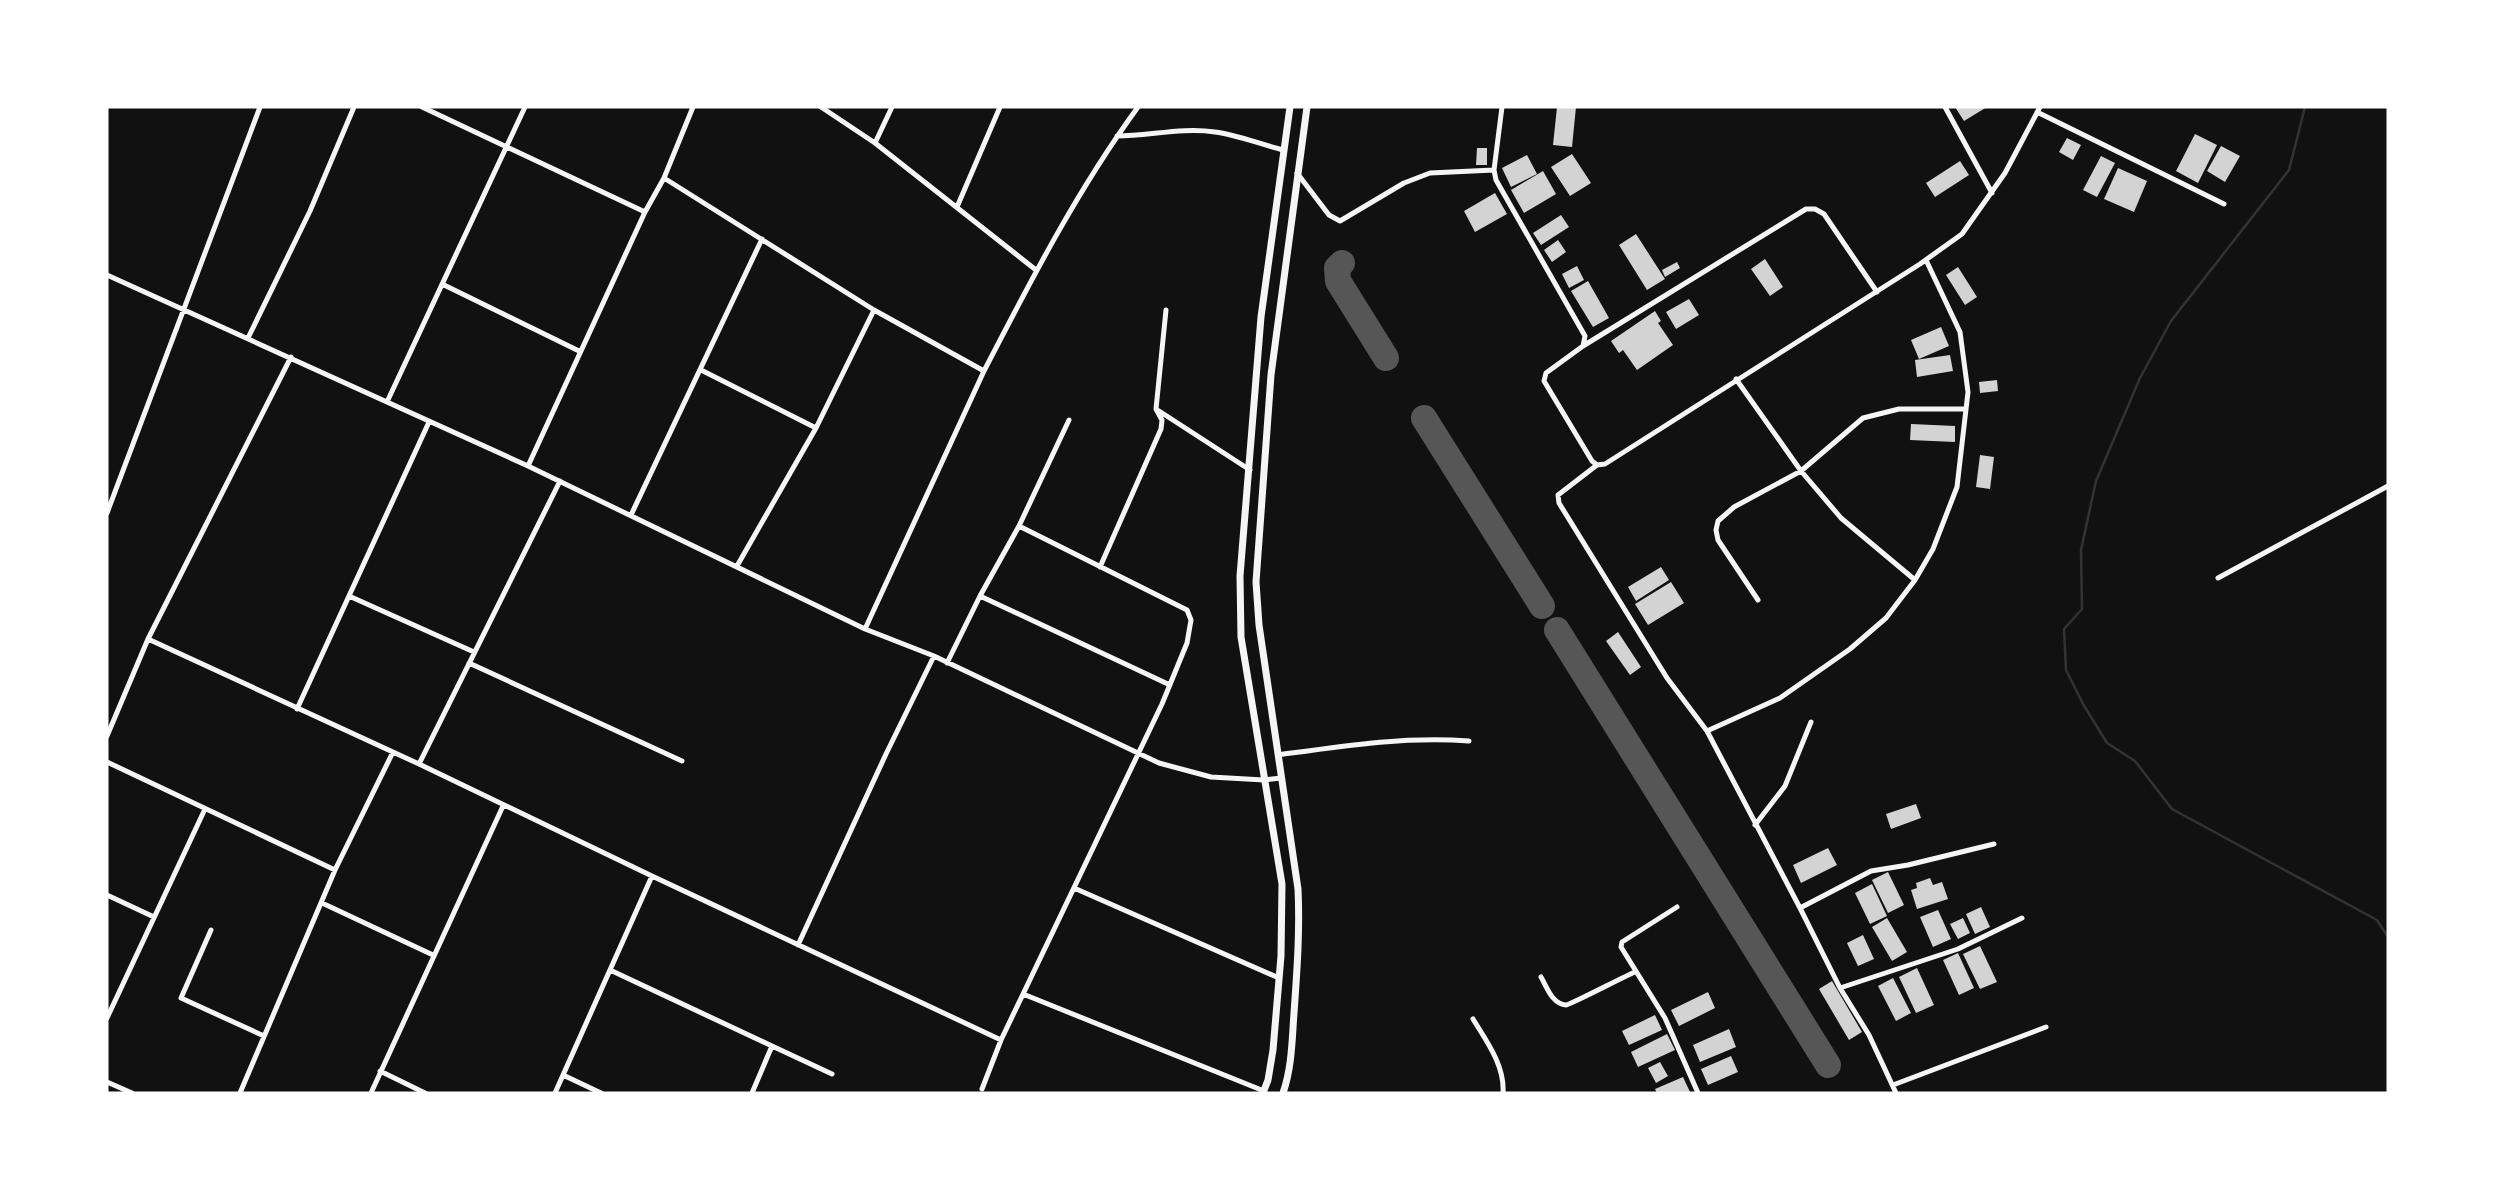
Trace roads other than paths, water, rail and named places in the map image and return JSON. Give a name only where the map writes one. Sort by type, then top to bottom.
[{"type":"main road","points":[[1263,1092],[1273,1050],[1282,884],[1241,637],[1240,576],[1261,317],[1290,107]]},
{"type":"main road","points":[[1283,1093],[1290,1064],[1300,932],[1298,889],[1255,582],[1272,375],[1307,107]]},
{"type":"main road","points":[[1257,374],[1272,375]]},
{"type":"street","points":[[107,513],[260,107]]},
{"type":"street","points":[[248,338],[310,211],[354,107]]},
{"type":"street","points":[[422,107],[645,212]]},
{"type":"street","points":[[387,402],[525,107]]},
{"type":"street","points":[[528,466],[579,351],[664,178],[693,107]]},
{"type":"street","points":[[821,107],[875,144],[1036,270]]},
{"type":"street","points":[[875,144],[892,107]]},
{"type":"street","points":[[957,207],[1000,107]]},
{"type":"street","points":[[865,629],[984,371],[1036,270],[1105,152],[1138,107]]},
{"type":"street","points":[[1502,107],[1494,170],[1496,180],[1585,336],[1583,346]]},
{"type":"street","points":[[1945,107],[1992,193]]},
{"type":"street","points":[[1896,1093],[1869,1034],[1840,988],[1707,731],[1667,678],[1559,503],[1558,495],[1597,465],[1605,464],[1877,292],[1962,233],[2005,173],[2039,109],[2224,204]]},
{"type":"street","points":[[1117,136],[1161,132],[1217,132],[1284,150]]},
{"type":"street","points":[[1297,173],[1329,215],[1340,221],[1404,183],[1430,173],[1494,170]]},
{"type":"street","points":[[664,178],[874,310],[984,371]]},
{"type":"street","points":[[1597,465],[1544,381],[1546,373],[1583,346],[1806,209],[1815,209],[1824,214],[1877,292]]},
{"type":"street","points":[[631,515],[762,239]]},
{"type":"street","points":[[1707,731],[1780,698],[1850,649],[1885,618],[1915,580],[1933,549],[1957,487],[1968,392],[1960,332],[1926,260]]},
{"type":"street","points":[[107,275],[183,307],[528,466],[865,629],[934,656],[1159,763],[1211,777],[1264,780],[1281,778]]},
{"type":"street","points":[[442,284],[579,351]]},
{"type":"street","points":[[737,566],[816,428],[874,310]]},
{"type":"street","points":[[1100,567],[1161,429],[1162,420],[1156,409],[1166,310]]},
{"type":"street","points":[[107,736],[148,639],[290,357]]},
{"type":"street","points":[[701,370],[816,428]]},
{"type":"street","points":[[1737,379],[1801,471],[1842,518],[1915,580]]},
{"type":"street","points":[[1758,600],[1718,540],[1718,521],[1734,507],[1801,471],[1863,418],[1899,409],[1966,408]]},
{"type":"street","points":[[1156,409],[1250,470]]},
{"type":"street","points":[[947,663],[1019,526],[1069,420]]},
{"type":"street","points":[[297,709],[429,422]]},
{"type":"street","points":[[419,764],[560,481]]},
{"type":"street","points":[[2218,579],[2388,486]]},
{"type":"street","points":[[982,1088],[1001,1040],[1170,685],[1187,643],[1191,620],[1187,610],[1019,526]]},
{"type":"street","points":[[349,596],[474,652]]},
{"type":"street","points":[[980,596],[1170,685]]},
{"type":"street","points":[[148,639],[419,764],[1001,1040]]},
{"type":"street","points":[[798,945],[934,656]]},
{"type":"street","points":[[469,663],[682,761]]},
{"type":"street","points":[[1755,825],[1785,786],[1811,722]]},
{"type":"street","points":[[1278,755],[1372,742],[1435,738],[1469,741]]},
{"type":"street","points":[[240,1093],[335,870],[393,752]]},
{"type":"street","points":[[107,762],[335,870]]},
{"type":"street","points":[[371,1093],[503,806]]},
{"type":"street","points":[[107,1018],[205,809]]},
{"type":"street","points":[[1800,908],[1871,871],[1994,844]]},
{"type":"street","points":[[555,1093],[652,876]]},
{"type":"street","points":[[1074,888],[1279,978]]},
{"type":"street","points":[[107,895],[154,917]]},
{"type":"street","points":[[322,903],[433,955]]},
{"type":"street","points":[[1677,907],[1622,942],[1621,947],[1665,1018],[1698,1093]]},
{"type":"street","points":[[1840,988],[1958,948],[2022,918]]},
{"type":"street","points":[[211,930],[181,998],[264,1036]]},
{"type":"street","points":[[610,970],[832,1074]]},
{"type":"street","points":[[1541,977],[1553,998],[1565,1005],[1573,1004],[1635,972]]},
{"type":"street","points":[[1023,994],[1157,1046],[1263,1092]]},
{"type":"street","points":[[1473,1019],[1493,1052],[1504,1079],[1503,1093]]},
{"type":"street","points":[[1893,1085],[2046,1027]]},
{"type":"street","points":[[752,1093],[772,1046]]},
{"type":"street","points":[[380,1072],[425,1093]]},
{"type":"street","points":[[563,1075],[601,1093]]},
{"type":"street","points":[[107,1082],[132,1093]]},
{"type":"waterway","points":[[2305,107],[2289,170],[2171,321],[2140,378],[2096,481],[2081,550],[2082,609],[2064,629],[2066,670],[2107,743],[2135,761],[2172,809],[2377,920],[2388,937]]}]
